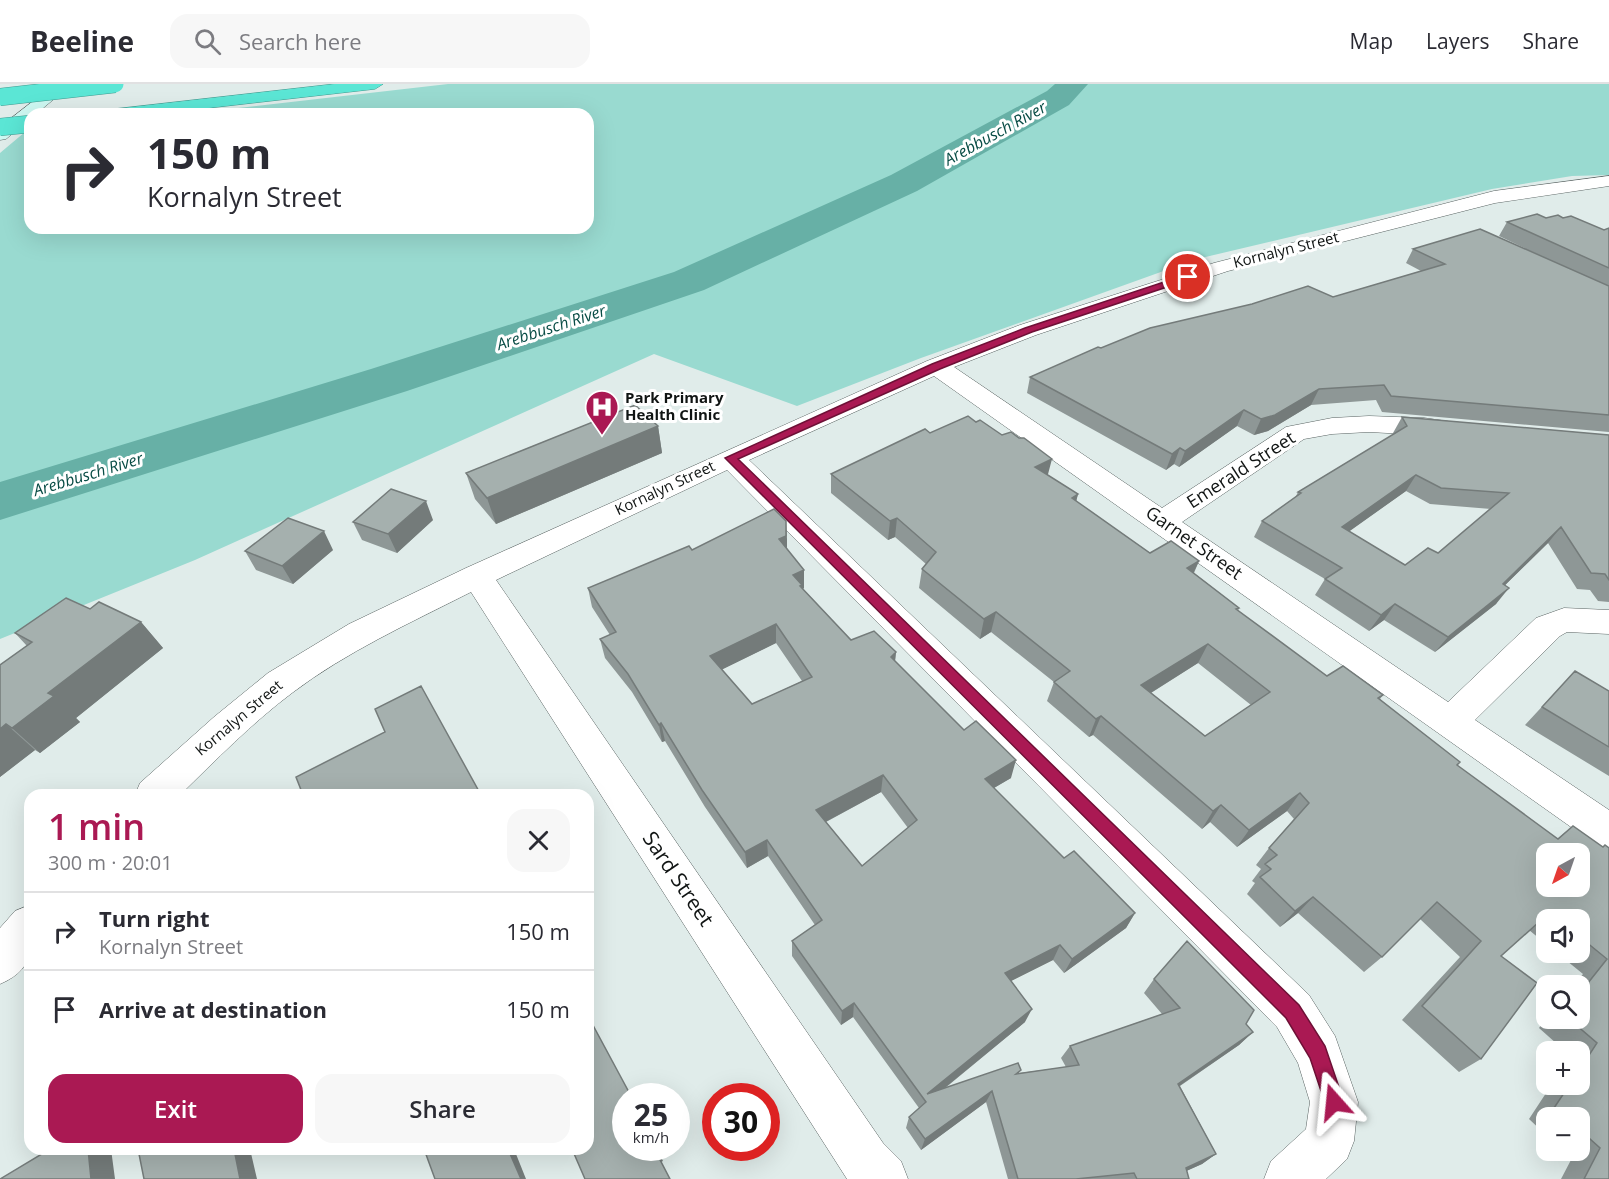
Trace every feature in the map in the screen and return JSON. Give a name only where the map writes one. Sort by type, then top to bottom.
[{"type":"highway","points":[[0,97],[117,84]]},
{"type":"highway","points":[[167,108],[375,84]]},
{"type":"highway","points":[[0,127],[24,125]]},
{"type":"main road","points":[[34,108],[64,84]]},
{"type":"main road","points":[[0,135],[24,116]]},
{"type":"street","name":"Kornalyn Street","points":[[160,789],[227,727],[280,683],[361,633],[477,576],[731,458],[936,366],[1110,301],[1221,267],[1494,197],[1572,184],[1609,181]]},
{"type":"street","points":[[1572,184],[1609,198]]},
{"type":"street","points":[[1428,213],[1458,227]]},
{"type":"street","name":"Garnet Street","points":[[936,366],[1164,521],[1449,723],[1609,832]]},
{"type":"street","name":"Emerald Street","points":[[1164,521],[1295,433],[1345,424],[1385,422],[1463,430]]},
{"type":"street","points":[[731,458],[1293,1011],[1318,1053],[1334,1102],[1329,1142],[1289,1179]]},
{"type":"street","name":"Sard Street","points":[[477,576],[865,1161],[883,1179]]},
{"type":"street","points":[[1449,723],[1548,627],[1564,620],[1609,621]]},
{"type":"street","points":[[0,962],[24,932]]},
{"type":"green space","points":[[448,84],[1609,84],[1609,175],[1572,176],[1492,189],[1197,259],[921,358],[797,406],[654,354],[195,560],[0,639],[0,153],[24,133],[24,234],[594,234],[594,108],[238,108]]},
{"type":"building","points":[[1537,214],[1546,218],[1558,215],[1563,218],[1571,216],[1604,230],[1609,228],[1609,268],[1507,222]]},
{"type":"building","points":[[1480,229],[1609,286],[1609,415],[1391,396],[1384,385],[1319,389],[1275,415],[1261,419],[1244,410],[1185,451],[1180,448],[1172,454],[1030,377],[1098,347],[1101,348],[1150,328],[1252,304],[1308,286],[1333,297],[1445,264],[1413,249]]},
{"type":"building","points":[[635,405],[658,426],[487,498],[466,473]]},
{"type":"building","points":[[968,416],[976,422],[980,420],[1002,435],[1011,432],[1019,438],[1024,438],[1052,459],[1035,467],[1078,494],[1072,498],[1150,553],[1171,541],[1199,561],[1187,568],[1239,608],[1236,609],[1327,676],[1343,666],[1383,695],[1378,698],[1460,762],[1457,765],[1558,839],[1573,826],[1603,847],[1605,845],[1609,848],[1609,1179],[1584,1179],[1600,1148],[1590,1139],[1590,1107],[1555,1107],[1563,1095],[1590,1095],[1590,1054],[1597,1043],[1581,1029],[1590,1029],[1590,980],[1607,959],[1590,945],[1590,909],[1536,909],[1536,925],[1501,956],[1536,984],[1481,1059],[1422,1006],[1481,941],[1437,902],[1382,957],[1313,897],[1295,911],[1260,877],[1271,869],[1265,864],[1277,855],[1269,848],[1309,803],[1300,793],[1249,830],[1221,805],[1213,811],[1101,716],[1096,719],[1054,682],[1070,671],[996,612],[984,619],[922,569],[936,552],[897,518],[890,521],[831,474],[925,429],[930,433]],"holes":[[[1208,644],[1270,692],[1205,736],[1141,685]]]},
{"type":"building","points":[[1402,417],[1609,435],[1609,580],[1605,574],[1591,573],[1561,527],[1503,584],[1509,588],[1448,637],[1395,604],[1381,615],[1325,579],[1342,568],[1262,521],[1301,493],[1298,492],[1407,426]],"holes":[[[1416,475],[1441,488],[1509,493],[1438,553],[1428,548],[1405,565],[1342,527]]]},
{"type":"building","points":[[391,489],[426,501],[388,534],[353,522]]},
{"type":"building","points":[[774,509],[786,521],[786,536],[779,539],[804,570],[793,575],[802,585],[800,586],[851,640],[874,631],[896,652],[891,657],[964,730],[976,721],[1016,760],[985,779],[1064,858],[1074,851],[1135,913],[1072,959],[1060,945],[1005,973],[1032,1009],[927,1094],[1018,1063],[1021,1070],[1016,1074],[1079,1065],[1070,1046],[1180,1008],[1154,979],[1187,941],[1254,1010],[1246,1024],[1253,1032],[1178,1084],[1216,1154],[1186,1168],[1189,1179],[1137,1179],[1134,1173],[1076,1179],[1018,1179],[992,1091],[925,1139],[909,1117],[926,1102],[854,1003],[842,1011],[792,941],[822,920],[767,840],[745,852],[702,790],[661,723],[659,725],[628,674],[600,639],[616,632],[588,588],[689,546],[692,550]],"holes":[[[776,624],[812,677],[752,704],[710,656]],[[883,775],[917,820],[862,866],[816,810]]]},
{"type":"building","points":[[288,518],[324,531],[282,566],[245,551]]},
{"type":"building","points":[[66,598],[90,609],[99,602],[141,622],[48,693],[54,696],[12,728],[6,724],[0,729],[0,665],[32,642],[15,633]]},
{"type":"building","points":[[1575,671],[1609,691],[1609,747],[1542,707]]},
{"type":"building","points":[[421,686],[478,789],[301,789],[296,777],[385,732],[375,709]]},
{"type":"building","points":[[594,1027],[624,1083],[612,1083],[612,1161],[661,1161],[670,1179],[585,1179],[575,1155],[594,1155]]},
{"type":"building","points":[[40,1155],[89,1155],[91,1179],[0,1179]]},
{"type":"building","points":[[139,1155],[235,1155],[240,1179],[144,1179]]},
{"type":"building","points":[[426,1155],[511,1155],[521,1179],[435,1179]]},
{"type":"waterway","name":"Arebbusch River","points":[[0,501],[389,380],[689,281],[904,183],[1058,98],[1073,84]]},
{"type":"place","name":"Park Primary Health Clinic","points":[[602,436]]},
{"type":"route","points":[[1188,277],[1110,301],[936,366],[731,458],[1293,1011],[1318,1053],[1334,1102]]}]
